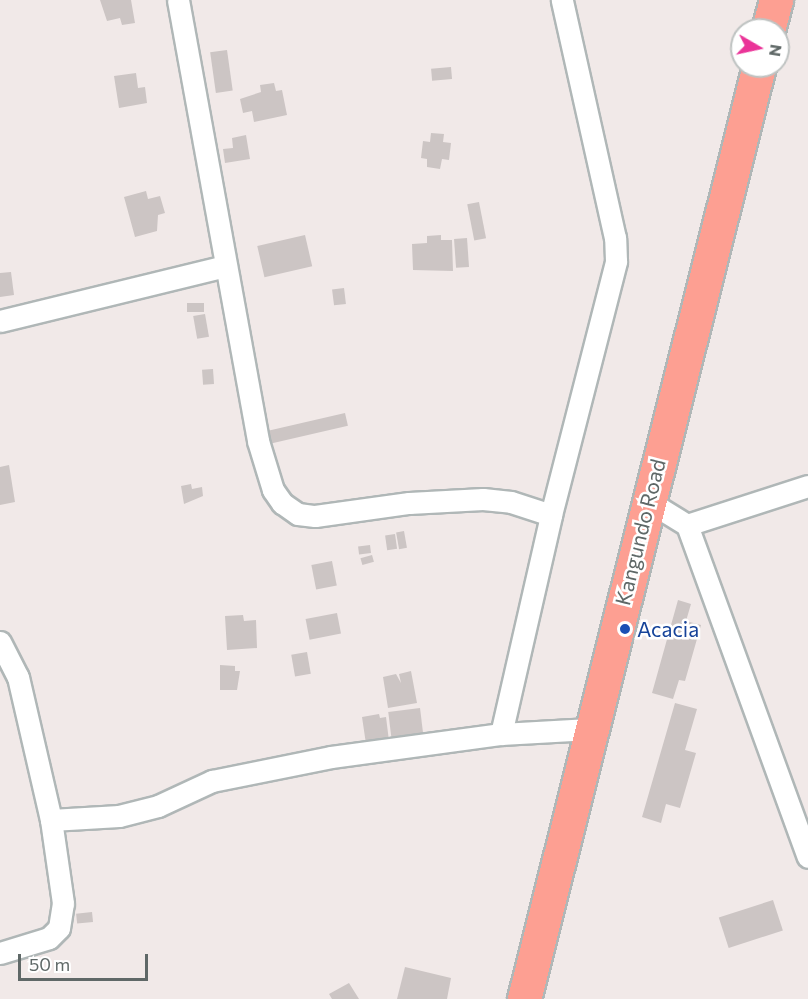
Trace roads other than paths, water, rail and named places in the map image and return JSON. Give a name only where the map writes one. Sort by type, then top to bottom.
[{"type":"highway","points":[[771,18],[776,0]]},
{"type":"highway","name":"Kangundo Road","points":[[524,999],[590,729],[756,78]]},
{"type":"street","points":[[178,0],[258,441],[273,490],[282,503],[298,514],[315,516],[409,503],[483,499],[512,502],[551,515]]},
{"type":"street","points":[[501,734],[551,515],[617,249],[562,0]]},
{"type":"street","points":[[0,321],[225,266]]},
{"type":"street","points":[[687,525],[808,486]]},
{"type":"street","points":[[648,501],[687,525],[808,857]]},
{"type":"street","points":[[0,642],[18,677],[51,820],[63,903],[59,927],[48,938],[0,953]]},
{"type":"street","points":[[51,820],[119,816],[158,806],[212,781],[244,773],[501,734],[590,729]]},
{"type":"place","name":"Acacia","points":[[625,629]]}]
